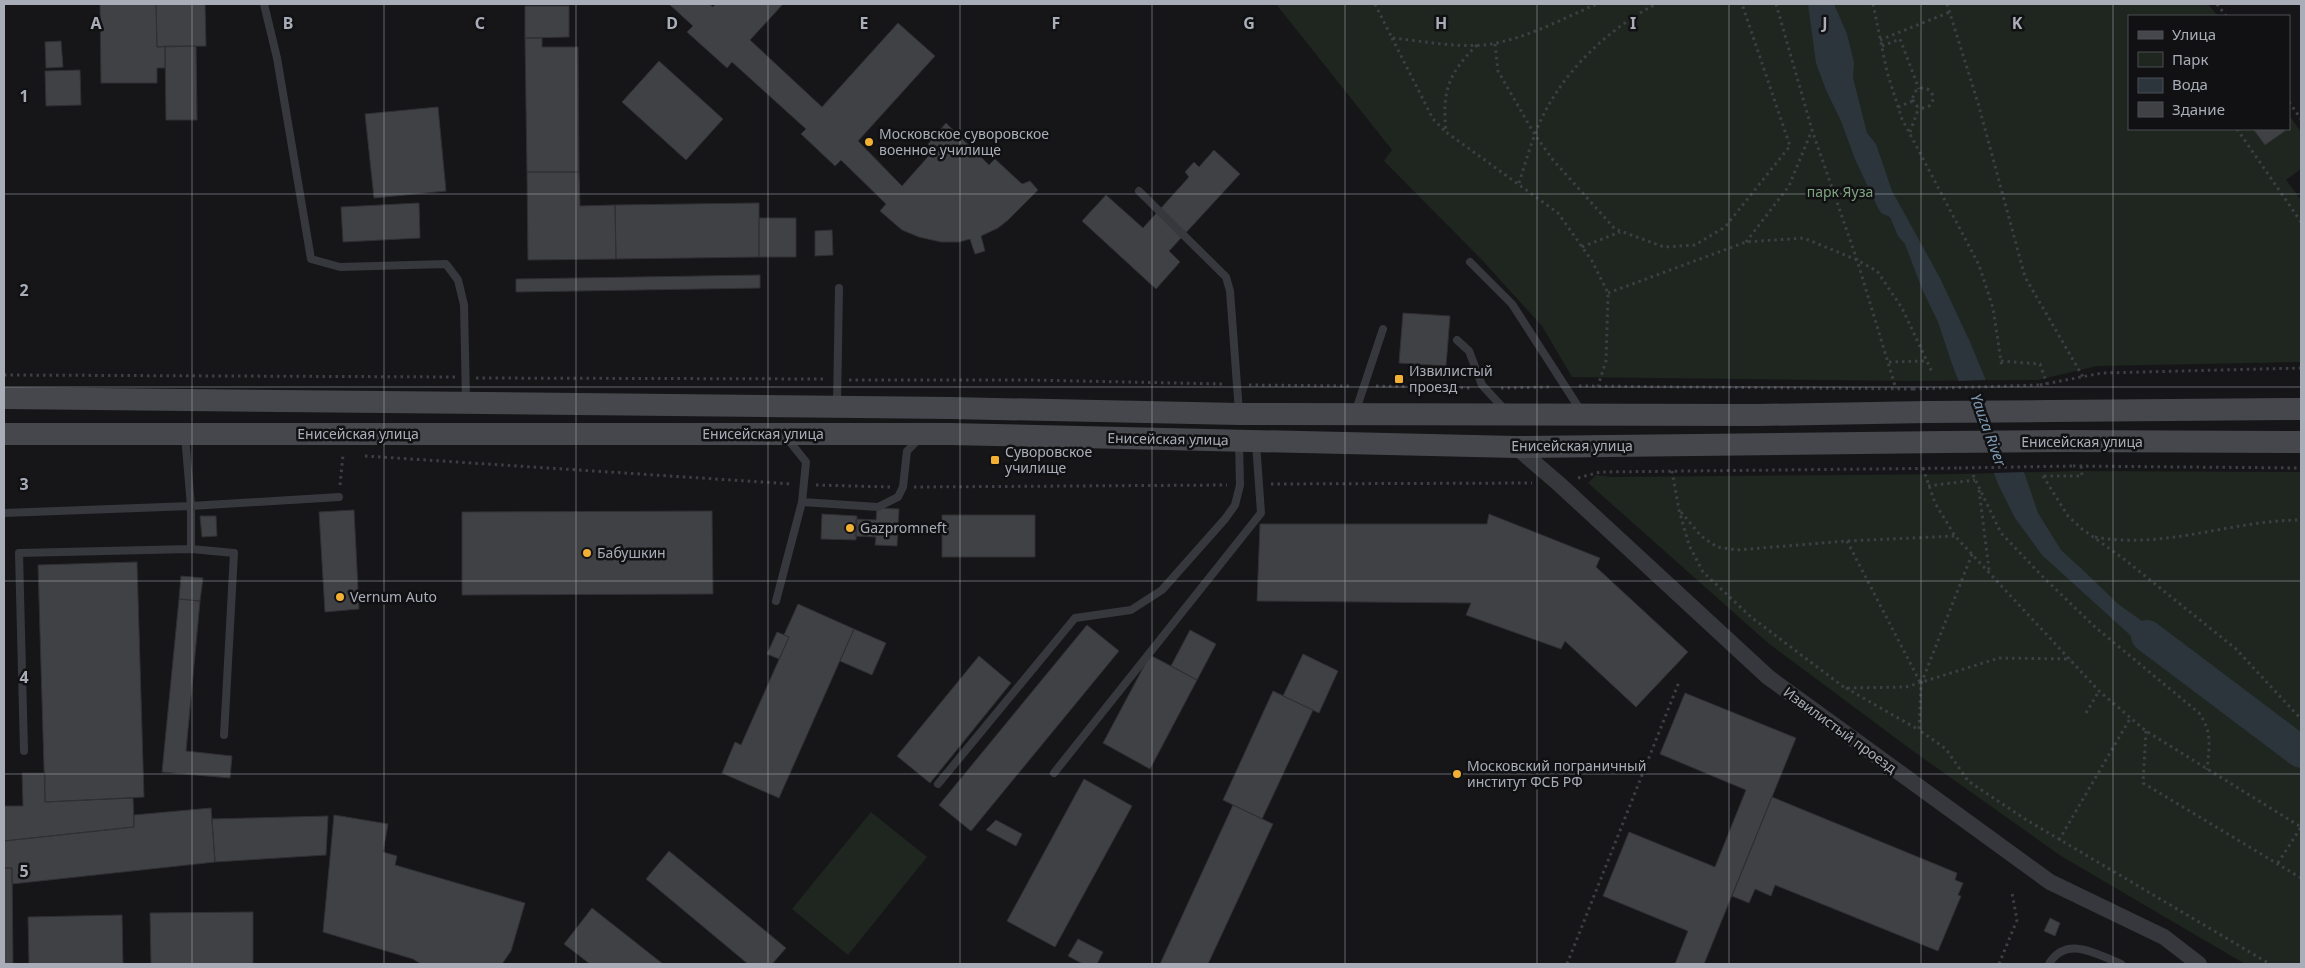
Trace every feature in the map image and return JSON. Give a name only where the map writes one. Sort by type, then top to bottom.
[{"type":"main road","name":"Енисейская улица","points":[[4,398],[837,407],[1239,414],[1584,415],[2301,409]]},
{"type":"main road","name":"Енисейская улица","points":[[4,434],[924,434],[1516,447],[2063,441],[2301,442]]},
{"type":"street","name":"Извилистый проезд","points":[[1516,447],[1558,483],[1768,677],[2050,882],[2164,938],[2199,964]]},
{"type":"lane","points":[[264,4],[277,58],[311,259],[340,267],[446,264],[458,280],[464,305],[466,404]]},
{"type":"lane","points":[[1140,190],[1226,277],[1230,291],[1239,414]]},
{"type":"lane","points":[[1470,262],[1512,304],[1564,387],[1584,415]]},
{"type":"lane","points":[[837,407],[839,288]]},
{"type":"lane","points":[[1355,414],[1383,329]]},
{"type":"lane","points":[[1457,340],[1470,351],[1482,385],[1510,415]]},
{"type":"lane","points":[[185,434],[191,506],[191,549]]},
{"type":"lane","points":[[776,602],[802,502],[806,462],[783,434]]},
{"type":"lane","points":[[802,502],[878,507],[898,498],[903,487],[907,451],[924,434]]},
{"type":"lane","points":[[1054,773],[1260,513],[1259,484],[1248,441]]},
{"type":"lane","points":[[938,784],[1075,618],[1131,610],[1162,590],[1226,519],[1235,505],[1248,441]]},
{"type":"lane","points":[[4,513],[191,506],[338,497]]},
{"type":"lane","points":[[24,751],[19,553],[191,549],[234,553],[224,735]]},
{"type":"lane","points":[[2048,964],[2054,956],[2066,949],[2086,949],[2121,964]]},
{"type":"path","points":[[1375,4],[1433,119],[1446,132],[1558,213],[1592,261],[1608,294],[1606,361],[1598,386]]},
{"type":"path","points":[[1392,38],[1477,45],[1495,44],[1526,35],[1597,4]]},
{"type":"path","points":[[1519,183],[1546,109],[1569,75],[1592,51],[1622,25],[1656,4]]},
{"type":"path","points":[[1495,44],[1498,71],[1535,135],[1552,160],[1581,194],[1615,229],[1664,247],[1695,245],[1725,227],[1790,146],[1742,4]]},
{"type":"path","points":[[1776,4],[1812,130],[1857,260],[1896,389]]},
{"type":"path","points":[[1873,4],[1880,40],[1898,107],[1979,265],[1993,308],[2002,368]]},
{"type":"path","points":[[1947,4],[2000,179],[2025,277],[2083,377]]},
{"type":"path","points":[[2217,4],[2225,15]]},
{"type":"path","points":[[1880,40],[1950,12]]},
{"type":"path","points":[[1882,46],[1900,39],[1920,89]]},
{"type":"path","points":[[1446,132],[1444,109],[1446,90],[1458,64],[1477,45]]},
{"type":"path","points":[[1920,89],[1927,89],[1933,99],[1930,105],[1919,107],[1914,101],[1914,94],[1920,89]]},
{"type":"path","points":[[1898,107],[1914,101]]},
{"type":"path","points":[[2290,103],[2301,119]]},
{"type":"path","points":[[1910,133],[1919,107]]},
{"type":"path","points":[[1746,242],[1789,186],[1812,130]]},
{"type":"path","points":[[2238,130],[2301,222]]},
{"type":"path","points":[[1582,247],[1621,231]]},
{"type":"path","points":[[1608,294],[1746,242],[1804,238],[1857,260],[1877,271],[1902,308],[1932,372]]},
{"type":"path","points":[[1889,362],[1926,361]]},
{"type":"path","points":[[2001,362],[2040,364],[2047,384]]},
{"type":"path","points":[[1913,389],[2040,385],[2102,373],[2301,368]]},
{"type":"path","points":[[4,375],[837,380]]},
{"type":"path","points":[[338,497],[342,454],[352,455]]},
{"type":"path","points":[[362,456],[804,485],[903,487],[1240,485]]},
{"type":"path","points":[[1259,484],[1558,483],[1600,472],[2073,466],[2301,468]]},
{"type":"path","points":[[2081,466],[2082,476],[2043,476],[2068,516],[2082,529],[2236,649],[2301,719]]},
{"type":"path","points":[[1923,468],[1935,503],[1955,536],[2072,659],[2099,691],[2146,731],[2301,827],[2278,863]]},
{"type":"path","points":[[1672,471],[1679,510],[1689,545],[1703,572],[1751,617],[1845,688],[1919,730],[1946,749],[1968,781],[2059,840],[2270,964]]},
{"type":"path","points":[[1973,475],[1978,487],[1989,572]]},
{"type":"path","points":[[1928,486],[1976,480]]},
{"type":"path","points":[[1978,487],[2001,533],[2042,576],[2095,627],[2199,713],[2207,723],[2210,734],[2207,770]]},
{"type":"path","points":[[1679,510],[1701,536],[1717,547],[1737,550],[1847,541],[1955,536]]},
{"type":"path","points":[[2094,537],[2121,540],[2156,540],[2244,524],[2301,520]]},
{"type":"path","points":[[1847,541],[1921,684]]},
{"type":"path","points":[[1919,730],[1921,684],[1972,554]]},
{"type":"path","points":[[1845,688],[1906,688],[1999,658],[2072,659]]},
{"type":"path","points":[[1567,964],[1679,682]]},
{"type":"path","points":[[2086,713],[2099,691]]},
{"type":"path","points":[[2059,840],[2131,718]]},
{"type":"path","points":[[2146,731],[2144,783],[2301,878]]},
{"type":"path","points":[[1999,964],[2017,920],[2012,893]]},
{"type":"green space","name":"парк Яуза","points":[[1276,4],[2208,4],[2217,15],[2128,15],[2128,130],[2290,130],[2290,116],[2301,132],[2301,169],[2286,180],[2301,200],[2301,362],[2097,366],[2038,380],[1908,381],[1572,377],[1542,326],[1482,260],[1384,161],[1392,150]]},
{"type":"green space","points":[[2075,471],[2301,472],[2301,964],[2245,964],[2061,856],[1913,751],[1768,643],[1588,483],[1596,475],[1613,477],[1963,474]]},
{"type":"green space","points":[[871,812],[927,857],[848,955],[792,909]]},
{"type":"water","points":[[1808,4],[1834,4],[1847,34],[1854,63],[1853,78],[1867,133],[1876,144],[1892,191],[1940,278],[1970,342],[2024,472],[2038,513],[2061,550],[2118,604],[2187,653],[2178,666],[2171,670],[2042,555],[2015,518],[1998,484],[1938,322],[1922,289],[1905,244],[1898,236],[1890,217],[1881,213],[1877,206],[1826,90],[1816,63]]},
{"type":"pier","points":[[1988,380],[2026,472],[1991,473],[1956,381]]},
{"type":"building","points":[[100,4],[156,4],[157,47],[165,46],[165,68],[157,68],[157,83],[101,83]]},
{"type":"building","points":[[156,4],[205,4],[206,46],[157,47]]},
{"type":"building","points":[[669,4],[709,4],[713,7],[716,4],[783,4],[750,40],[822,107],[898,23],[935,56],[858,141],[902,186],[934,150],[928,144],[946,123],[989,165],[995,159],[1022,184],[1030,181],[1038,190],[1008,220],[998,228],[981,236],[985,251],[975,254],[970,239],[959,242],[941,242],[919,237],[902,230],[880,211],[886,204],[841,160],[835,166],[801,134],[806,129],[732,62],[727,68],[687,32],[693,26]]},
{"type":"building","points":[[525,6],[569,6],[569,37],[525,38]]},
{"type":"building","points":[[525,38],[542,38],[542,47],[578,47],[579,172],[527,172]]},
{"type":"building","points":[[61,41],[63,67],[46,68],[45,42]]},
{"type":"building","points":[[165,46],[196,46],[197,120],[166,120]]},
{"type":"building","points":[[659,61],[723,119],[686,160],[622,102]]},
{"type":"building","points":[[80,70],[81,105],[46,106],[45,71]]},
{"type":"building","points":[[438,107],[446,191],[374,198],[365,114]]},
{"type":"building","points":[[2254,130],[2285,131],[2265,145]]},
{"type":"building","points":[[1214,150],[1240,174],[1169,251],[1180,262],[1156,289],[1082,221],[1106,195],[1143,228],[1189,177],[1185,172],[1194,162],[1199,167]]},
{"type":"building","points":[[527,172],[579,172],[580,206],[615,205],[616,259],[528,260]]},
{"type":"building","points":[[419,203],[420,238],[343,242],[341,207]]},
{"type":"building","points":[[759,203],[759,257],[616,259],[615,205]]},
{"type":"building","points":[[759,218],[796,218],[796,257],[759,257]]},
{"type":"building","points":[[832,230],[833,255],[815,256],[815,231]]},
{"type":"building","points":[[760,275],[760,288],[516,292],[516,279]]},
{"type":"building","points":[[1403,313],[1450,316],[1446,366],[1399,363]]},
{"type":"building","points":[[877,508],[899,509],[897,546],[875,545],[876,537],[855,536],[856,519],[876,520]]},
{"type":"building","points":[[354,510],[359,609],[325,612],[319,512]]},
{"type":"building","name":"Бабушкин","points":[[712,511],[713,594],[462,595],[462,512]]},
{"type":"building","points":[[822,514],[857,516],[856,540],[821,539]]},
{"type":"building","points":[[1489,514],[1600,558],[1596,567],[1688,652],[1636,707],[1565,641],[1561,649],[1466,615],[1471,603],[1257,601],[1260,524],[1487,524]]},
{"type":"building","points":[[942,515],[1035,515],[1035,557],[942,557]]},
{"type":"building","points":[[200,516],[216,516],[217,536],[202,537]]},
{"type":"building","points":[[137,562],[144,797],[45,802],[38,565]]},
{"type":"building","points":[[181,576],[203,578],[200,601],[179,599]]},
{"type":"building","points":[[179,599],[200,601],[186,751],[232,756],[230,778],[162,772]]},
{"type":"building","points":[[798,604],[854,629],[779,798],[722,773],[735,742],[741,745],[789,637],[784,635]]},
{"type":"building","points":[[1087,625],[1119,651],[971,831],[939,805]]},
{"type":"building","points":[[854,629],[886,643],[872,675],[840,661]]},
{"type":"building","points":[[1190,630],[1216,644],[1197,680],[1171,666]]},
{"type":"building","points":[[777,632],[789,637],[779,659],[767,654]]},
{"type":"building","points":[[1303,654],[1338,671],[1319,713],[1283,696]]},
{"type":"building","points":[[1150,655],[1197,680],[1150,769],[1103,743]]},
{"type":"building","points":[[979,656],[1011,683],[930,783],[897,756]]},
{"type":"building","points":[[1273,691],[1313,710],[1262,819],[1223,800]]},
{"type":"building","points":[[1685,693],[1796,738],[1704,964],[1675,964],[1688,931],[1603,896],[1629,832],[1715,867],[1746,790],[1660,754]]},
{"type":"building","points":[[22,773],[45,773],[45,802],[133,798],[134,827],[4,841],[4,806],[23,806]]},
{"type":"building","points":[[1084,779],[1132,806],[1055,947],[1007,921]]},
{"type":"building","points":[[1772,797],[1957,873],[1955,880],[1963,883],[1958,895],[1961,896],[1938,951],[1775,885],[1771,896],[1755,889],[1749,903],[1732,896]]},
{"type":"building","points":[[1233,805],[1273,824],[1208,964],[1160,964]]},
{"type":"building","points":[[211,808],[215,862],[12,884],[12,868],[4,868],[4,841],[134,827],[134,815]]},
{"type":"building","points":[[334,815],[388,824],[383,852],[397,856],[395,865],[525,903],[511,951],[502,964],[421,964],[413,959],[323,932]]},
{"type":"building","points":[[328,816],[326,855],[215,862],[212,819]]},
{"type":"building","points":[[996,820],[1022,834],[1016,846],[986,830]]},
{"type":"building","points":[[669,851],[786,948],[772,964],[748,964],[646,879]]},
{"type":"building","points":[[4,868],[12,868],[13,964],[4,964]]},
{"type":"building","points":[[592,908],[663,964],[590,964],[564,944]]},
{"type":"building","points":[[253,912],[253,964],[151,964],[150,913]]},
{"type":"building","points":[[122,915],[123,964],[29,964],[28,917]]},
{"type":"building","points":[[2050,918],[2060,923],[2055,936],[2044,931]]},
{"type":"building","points":[[1078,939],[1103,952],[1097,964],[1083,964],[1068,956]]},
{"type":"waterway","name":"Yauza River","points":[[2147,636],[2301,752]]},
{"type":"place","name":"Московское суворовское военное училище","points":[[869,142]]},
{"type":"place","name":"Извилистый проезд","points":[[1399,379]]},
{"type":"place","name":"Суворовское училище","points":[[995,460]]},
{"type":"place","name":"Gazpromneft","points":[[850,528]]},
{"type":"place","name":"Бабушкин","points":[[587,553]]},
{"type":"place","name":"Vernum Auto","points":[[340,597]]},
{"type":"place","name":"Московский пограничный институт ФСБ РФ","points":[[1457,774]]}]
